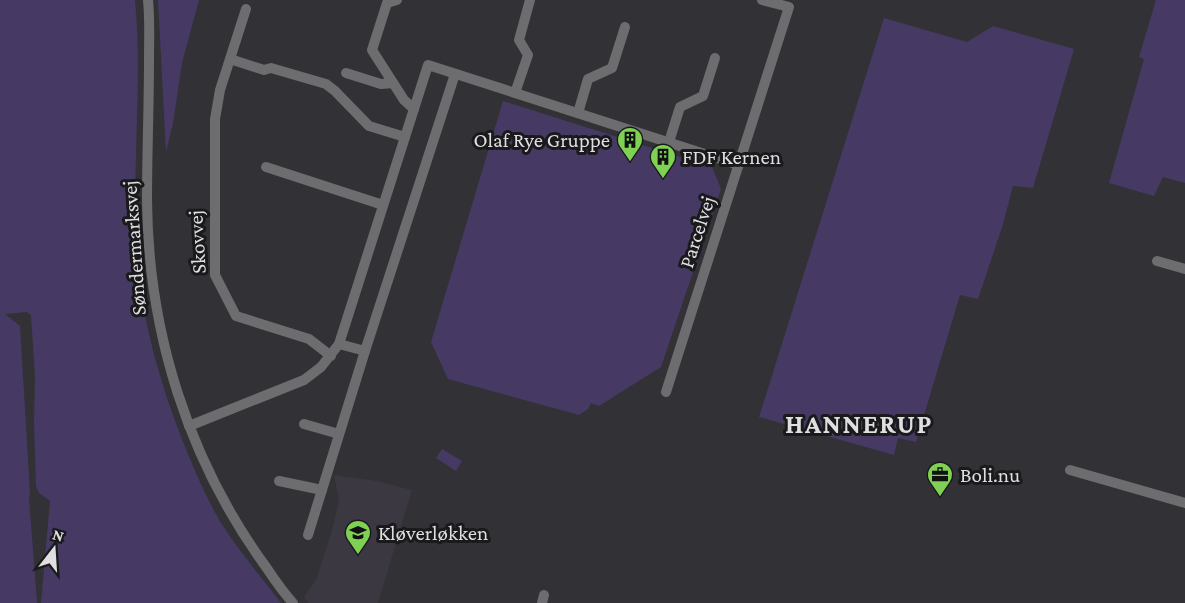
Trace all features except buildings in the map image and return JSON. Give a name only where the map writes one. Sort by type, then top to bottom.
[{"type":"street","name":"Søndermarksvej","points":[[148,0],[147,202],[154,297],[164,344],[179,399],[204,462],[224,502],[255,553],[293,603]]},
{"type":"street","points":[[514,93],[528,55],[519,40],[530,0]]},
{"type":"street","name":"Parcelvej","points":[[666,392],[789,8],[762,0]]},
{"type":"street","points":[[387,1],[372,50],[404,100],[414,109]]},
{"type":"street","name":"Skovvej","points":[[246,9],[220,90],[215,119],[214,275],[236,316],[309,339],[331,356]]},
{"type":"street","points":[[578,113],[588,79],[612,68],[626,27]]},
{"type":"street","points":[[669,142],[680,107],[703,96],[716,58]]},
{"type":"street","points":[[230,59],[264,70],[271,68],[326,84],[369,126],[405,137]]},
{"type":"street","points":[[189,426],[304,380],[321,367],[339,344],[428,65],[739,165]]},
{"type":"street","points":[[346,73],[381,84],[393,83]]},
{"type":"street","points":[[308,535],[455,74]]},
{"type":"street","points":[[267,167],[383,205]]},
{"type":"street","points":[[1157,261],[1185,269]]},
{"type":"street","points":[[339,344],[365,351]]},
{"type":"street","points":[[304,424],[339,434]]},
{"type":"street","points":[[1070,470],[1185,503]]},
{"type":"street","points":[[279,481],[322,490]]},
{"type":"shaded area","points":[[0,0],[135,0],[138,63],[135,192],[137,255],[143,305],[154,354],[177,426],[211,505],[235,544],[281,603],[41,603],[50,501],[39,493],[36,486],[35,376],[31,315],[27,312],[5,314],[20,326],[37,603],[0,603]]},
{"type":"shaded area","points":[[158,0],[199,0],[182,63],[166,152]]},
{"type":"shaded area","points":[[1156,0],[1185,0],[1185,183],[1163,177],[1154,196],[1109,183],[1144,59],[1139,57]]},
{"type":"shaded area","points":[[884,18],[967,42],[993,26],[1074,49],[1033,188],[1013,186],[978,299],[960,295],[916,442],[898,438],[894,455],[759,417]]},
{"type":"shaded area","points":[[503,101],[712,167],[721,189],[661,367],[599,406],[591,403],[588,409],[579,415],[448,379],[431,342]]},
{"type":"shaded area","points":[[442,449],[462,461],[456,471],[436,458]]},
{"type":"shaded area","name":"Kløverløkken","points":[[334,475],[377,481],[412,490],[378,603],[309,603],[304,597],[316,580],[332,531],[339,500]]},
{"type":"place","name":"Olaf Rye Gruppe","points":[[630,163]]},
{"type":"place","name":"FDF Kernen","points":[[663,180]]},
{"type":"place","name":"Boli.nu","points":[[940,498]]},
{"type":"place","name":"Kløverløkken","points":[[358,556]]},
{"type":"district","name":"HANNERUP","points":[[859,424]]}]
